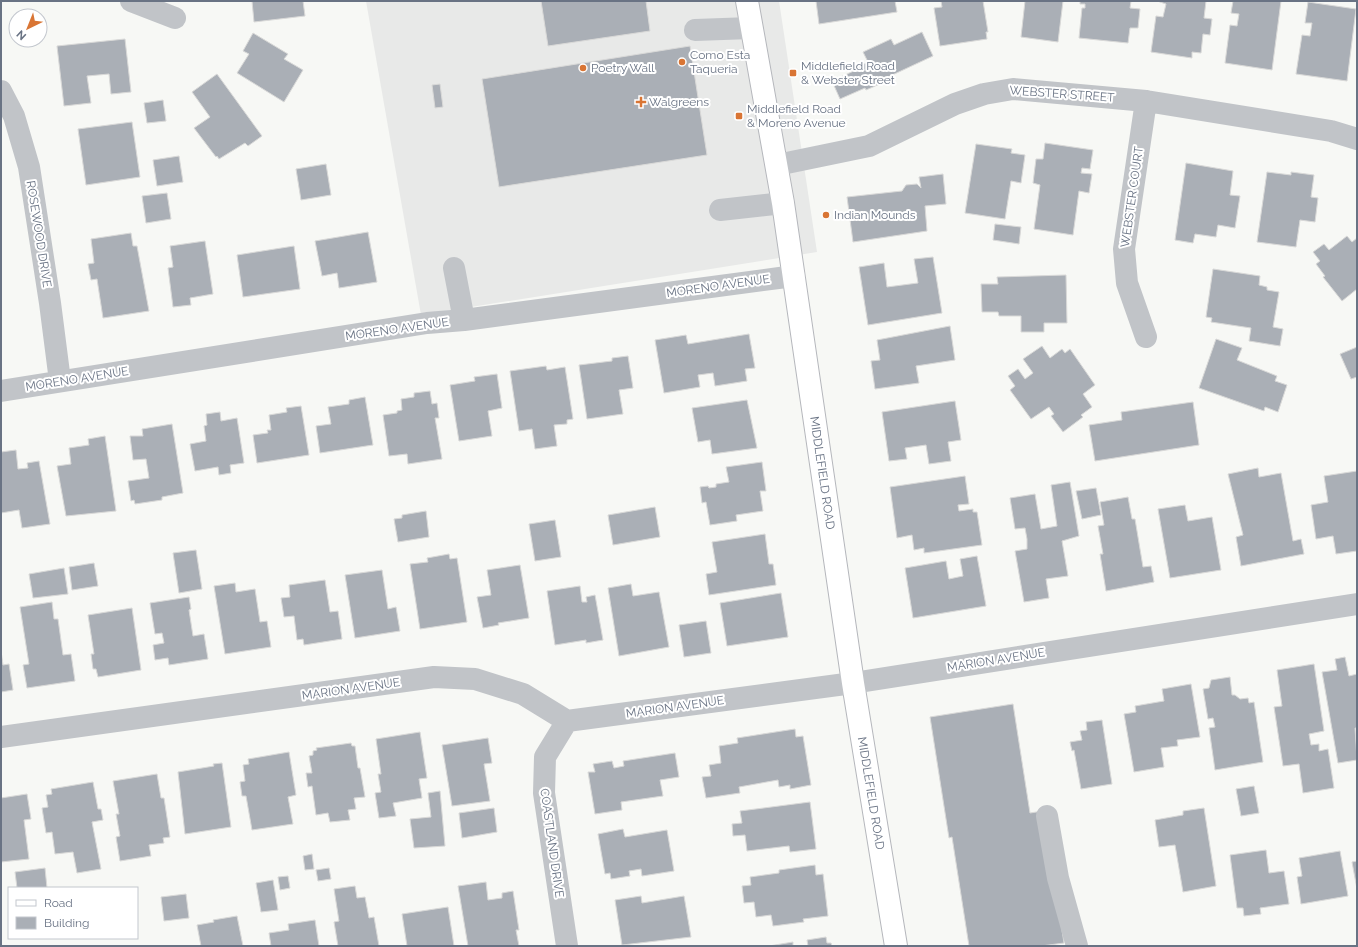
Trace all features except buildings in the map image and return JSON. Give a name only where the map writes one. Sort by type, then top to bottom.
[{"type":"main road","name":"MIDDLEFIELD ROAD","points":[[747,1],[783,203],[853,683],[896,946]]},
{"type":"street","points":[[131,1],[175,18]]},
{"type":"street","points":[[695,30],[751,28]]},
{"type":"street","name":"WEBSTER STREET","points":[[776,165],[868,146],[955,104],[984,94],[1013,89],[1146,101],[1331,131],[1357,139]]},
{"type":"street","name":"ROSEWOOD DRIVE","points":[[1,91],[14,116],[29,167],[50,303],[60,382]]},
{"type":"street","name":"WEBSTER COURT","points":[[1146,101],[1124,249],[1127,283],[1146,337]]},
{"type":"street","points":[[720,210],[783,203]]},
{"type":"street","points":[[454,268],[464,320]]},
{"type":"street","name":"MORENO AVENUE","points":[[1,391],[416,324],[464,320],[794,276]]},
{"type":"street","name":"MARION AVENUE","points":[[1,738],[434,677],[475,679],[523,694],[568,721],[853,683],[1357,604]]},
{"type":"street","name":"COASTLAND DRIVE","points":[[567,946],[544,793],[545,757],[568,721]]},
{"type":"street","points":[[1048,816],[1058,878],[1077,946]]},
{"type":"shaded area","points":[[366,1],[779,1],[817,252],[421,315]]},
{"type":"place","name":"Como Esta Taqueria","points":[[682,62]]},
{"type":"place","name":"Poetry Wall","points":[[583,68]]},
{"type":"place","name":"Middlefield Road & Webster Street","points":[[793,73]]},
{"type":"place","name":"Walgreens","points":[[641,102]]},
{"type":"place","name":"Middlefield Road & Moreno Avenue","points":[[739,116]]},
{"type":"place","name":"Indian Mounds","points":[[826,215]]}]
